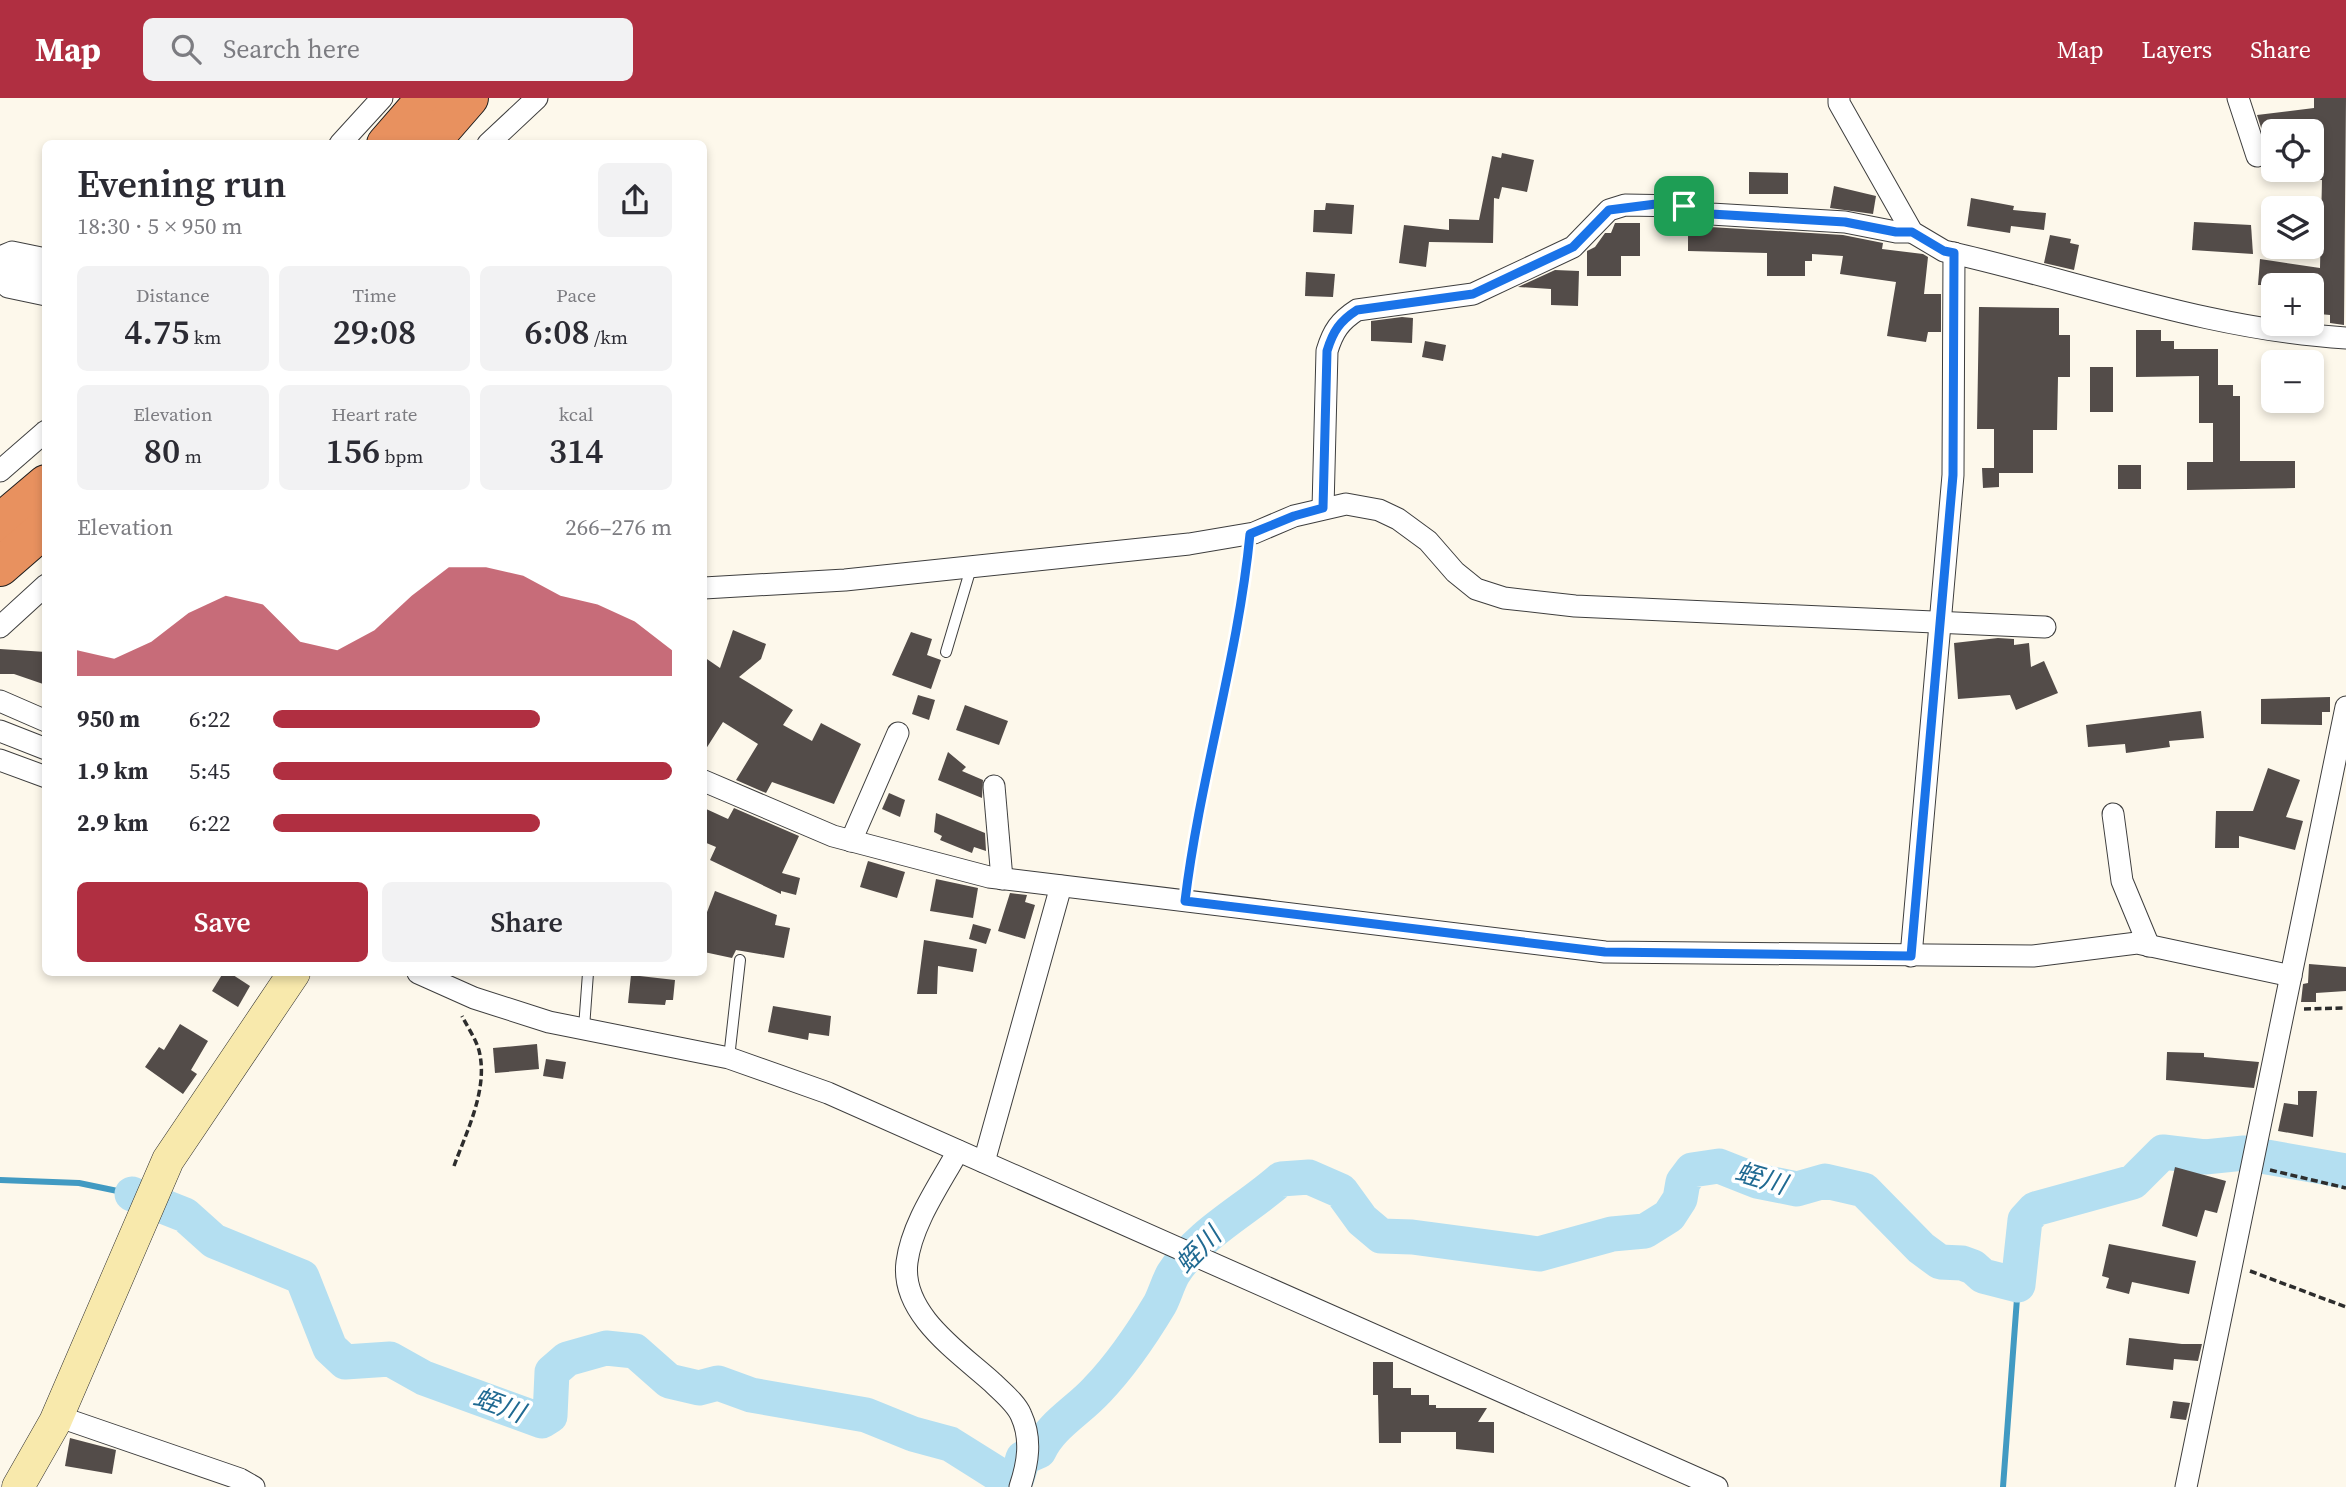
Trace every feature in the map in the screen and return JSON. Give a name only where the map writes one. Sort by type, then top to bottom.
[{"type":"highway","points":[[389,140],[426,98]]},
{"type":"highway","points":[[432,140],[469,98]]},
{"type":"highway","points":[[0,523],[42,487]]},
{"type":"highway","points":[[0,566],[42,530]]},
{"type":"street","points":[[344,140],[382,98]]},
{"type":"street","points":[[494,140],[537,98]]},
{"type":"street","points":[[1839,98],[1839,103],[1912,232],[1944,251],[2218,320],[2309,336],[2346,338]]},
{"type":"street","points":[[2238,98],[2257,156]]},
{"type":"street","points":[[1323,508],[1327,351],[1332,335],[1342,319],[1357,310],[1473,294],[1573,247],[1609,210],[1625,205],[1684,206],[1711,214],[1845,222],[1896,232],[1912,232]]},
{"type":"street","points":[[0,257],[12,252],[42,258]]},
{"type":"street","points":[[1911,956],[1953,475],[1954,253]]},
{"type":"street","points":[[0,267],[42,277]]},
{"type":"street","points":[[0,279],[8,287],[42,294]]},
{"type":"street","points":[[0,471],[42,434]]},
{"type":"street","points":[[707,588],[845,580],[1189,544],[1250,534],[1294,516],[1323,508],[1360,505],[1398,519],[1428,541],[1455,572],[1476,589],[1504,598],[1575,606],[2045,627]]},
{"type":"street","points":[[0,627],[42,589]]},
{"type":"street","points":[[0,701],[42,719]]},
{"type":"street","points":[[2186,1487],[2346,707]]},
{"type":"street","points":[[0,732],[42,748]]},
{"type":"street","points":[[851,841],[898,733]]},
{"type":"street","points":[[0,760],[42,776]]},
{"type":"street","points":[[707,782],[815,830],[965,873],[1003,879],[1605,952],[2034,956],[2137,943],[2291,976]]},
{"type":"street","points":[[994,786],[1003,879]]},
{"type":"street","points":[[2113,814],[2122,881],[2149,946]]},
{"type":"street","points":[[984,1162],[1061,886]]},
{"type":"street","points":[[18,1487],[57,1416],[173,1151],[292,976]]},
{"type":"street","points":[[425,976],[458,991],[549,1022],[729,1058],[828,1094],[1717,1487]]},
{"type":"street","points":[[958,1151],[913,1242],[906,1263],[910,1290],[935,1331],[1020,1412],[1028,1455],[1020,1487]]},
{"type":"street","points":[[57,1416],[230,1475],[254,1487]]},
{"type":"lane","points":[[946,652],[971,568]]},
{"type":"lane","points":[[729,1058],[740,960]]},
{"type":"lane","points":[[584,1028],[588,976]]},
{"type":"path","points":[[1185,901],[1194,825],[1244,604],[1250,534]]},
{"type":"path","points":[[454,1166],[473,1113],[481,1079],[480,1054],[458,1007],[458,991]]},
{"type":"path","points":[[2284,1009],[2346,1008]]},
{"type":"path","points":[[2254,1158],[2346,1188]]},
{"type":"path","points":[[2232,1265],[2346,1307]]},
{"type":"building","points":[[2314,98],[2346,98],[2344,325],[2330,323],[2330,315],[2324,314],[2324,273],[2261,273],[2261,285],[2258,285],[2260,259],[2320,268],[2320,259],[2324,259],[2324,196],[2322,196],[2324,119],[2261,119],[2261,127],[2257,115],[2314,108]]},
{"type":"building","points":[[1502,153],[1534,160],[1527,192],[1502,187],[1499,199],[1494,198],[1493,243],[1429,242],[1426,267],[1399,263],[1404,225],[1449,230],[1449,219],[1479,220],[1492,156],[1501,158]]},
{"type":"building","points":[[1749,172],[1788,173],[1788,194],[1749,194]]},
{"type":"building","points":[[1834,186],[1876,196],[1873,214],[1830,208]]},
{"type":"building","points":[[1971,198],[2014,206],[2013,210],[2046,213],[2044,230],[2011,226],[2010,233],[1967,226]]},
{"type":"building","points":[[1326,203],[1354,205],[1352,234],[1313,232],[1314,210],[1325,210]]},
{"type":"building","points":[[1688,221],[1710,227],[1843,235],[1883,243],[1882,249],[1923,254],[1928,257],[1924,294],[1941,294],[1941,332],[1928,332],[1926,342],[1887,336],[1896,282],[1840,274],[1843,256],[1812,254],[1812,261],[1805,261],[1805,276],[1767,276],[1767,253],[1688,251]]},
{"type":"building","points":[[2194,222],[2251,225],[2253,254],[2192,250]]},
{"type":"building","points":[[1615,223],[1640,223],[1640,256],[1621,256],[1621,276],[1587,276],[1587,251],[1595,247],[1605,233],[1611,233]]},
{"type":"building","points":[[2050,235],[2071,239],[2070,243],[2079,245],[2074,270],[2044,263]]},
{"type":"building","points":[[1555,270],[1579,271],[1578,306],[1551,305],[1551,289],[1518,287]]},
{"type":"building","points":[[1306,272],[1335,274],[1333,297],[1305,296]]},
{"type":"building","points":[[1979,307],[2059,308],[2059,335],[2070,335],[2070,377],[2058,377],[2057,430],[2033,430],[2033,473],[1999,473],[1999,487],[1983,488],[1982,468],[1994,468],[1994,429],[1977,429]]},
{"type":"building","points":[[1413,318],[1412,343],[1371,341],[1371,321]]},
{"type":"building","points":[[2136,330],[2161,330],[2161,341],[2174,341],[2174,349],[2218,349],[2218,385],[2233,385],[2233,396],[2240,396],[2240,461],[2295,461],[2295,488],[2187,490],[2187,462],[2213,462],[2213,423],[2199,423],[2199,376],[2136,377]]},
{"type":"building","points":[[1425,341],[1446,345],[1443,361],[1422,357]]},
{"type":"building","points":[[2090,367],[2113,367],[2113,412],[2090,412]]},
{"type":"building","points":[[2118,465],[2141,465],[2141,489],[2118,489]]},
{"type":"building","points":[[733,630],[766,644],[761,659],[739,677],[793,710],[783,725],[812,741],[821,723],[861,744],[834,804],[772,782],[766,793],[736,780],[758,744],[723,722],[707,747],[707,659],[720,668]]},
{"type":"building","points":[[911,632],[932,639],[927,655],[941,660],[931,689],[892,675]]},
{"type":"building","points":[[2014,639],[2014,645],[2029,643],[2031,667],[2044,661],[2058,693],[2016,710],[2010,695],[1958,699],[1954,643]]},
{"type":"building","points":[[0,649],[42,652],[42,684],[14,674],[0,674]]},
{"type":"building","points":[[918,695],[935,700],[929,720],[912,714]]},
{"type":"building","points":[[2330,697],[2330,712],[2322,712],[2322,725],[2261,724],[2261,699]]},
{"type":"building","points":[[965,705],[1008,721],[999,745],[956,730]]},
{"type":"building","points":[[2201,711],[2204,738],[2169,741],[2170,747],[2126,753],[2125,744],[2088,747],[2086,725]]},
{"type":"building","points":[[948,752],[966,767],[962,771],[983,780],[982,798],[938,780]]},
{"type":"building","points":[[2268,768],[2300,780],[2286,817],[2303,821],[2295,850],[2239,836],[2239,848],[2215,848],[2216,811],[2253,811]]},
{"type":"building","points":[[889,793],[905,800],[900,817],[882,809]]},
{"type":"building","points":[[734,808],[799,836],[782,873],[800,878],[796,895],[781,891],[781,894],[710,860],[716,847],[707,843],[707,809],[728,819]]},
{"type":"building","points":[[936,813],[985,833],[986,851],[974,847],[972,853],[940,840],[942,836],[934,832]]},
{"type":"building","points":[[868,861],[905,872],[897,898],[860,887]]},
{"type":"building","points":[[936,879],[978,888],[973,918],[930,911]]},
{"type":"building","points":[[715,891],[777,915],[775,925],[790,928],[784,958],[736,950],[732,958],[707,953],[707,912]]},
{"type":"building","points":[[1010,893],[1027,895],[1025,902],[1035,905],[1025,939],[998,931]]},
{"type":"building","points":[[973,924],[991,929],[986,944],[969,939]]},
{"type":"building","points":[[924,940],[977,949],[973,972],[938,966],[937,994],[917,994]]},
{"type":"building","points":[[2309,964],[2346,967],[2346,991],[2316,993],[2316,1002],[2301,1002],[2303,984],[2308,983]]},
{"type":"building","points":[[221,976],[235,976],[250,986],[238,1007],[212,991]]},
{"type":"building","points":[[631,976],[675,980],[673,1000],[666,1000],[665,1005],[628,1003]]},
{"type":"building","points":[[773,1006],[831,1016],[829,1036],[809,1033],[808,1040],[768,1032]]},
{"type":"building","points":[[180,1024],[208,1041],[191,1070],[197,1074],[183,1094],[145,1067],[159,1047],[164,1050]]},
{"type":"building","points":[[537,1044],[539,1069],[495,1073],[493,1048]]},
{"type":"building","points":[[2167,1052],[2204,1053],[2204,1057],[2259,1062],[2254,1088],[2166,1080]]},
{"type":"building","points":[[546,1059],[566,1062],[563,1079],[543,1076]]},
{"type":"building","points":[[2298,1091],[2317,1091],[2313,1137],[2278,1131],[2284,1103],[2298,1105]]},
{"type":"building","points":[[2175,1167],[2226,1181],[2217,1213],[2205,1210],[2197,1237],[2162,1226]]},
{"type":"building","points":[[2109,1244],[2196,1261],[2189,1294],[2132,1282],[2129,1294],[2106,1288],[2109,1278],[2102,1276]]},
{"type":"building","points":[[2129,1338],[2202,1344],[2198,1361],[2174,1359],[2173,1370],[2126,1365]]},
{"type":"building","points":[[1373,1362],[1393,1362],[1393,1388],[1411,1388],[1411,1395],[1429,1395],[1429,1405],[1436,1405],[1436,1408],[1487,1408],[1478,1422],[1494,1422],[1494,1453],[1456,1449],[1456,1432],[1401,1432],[1401,1443],[1379,1443],[1378,1395],[1373,1395]]},
{"type":"building","points":[[2173,1401],[2190,1403],[2186,1420],[2170,1418]]},
{"type":"building","points":[[70,1438],[116,1450],[112,1474],[65,1466]]},
{"type":"waterway","name":"蛭川","points":[[132,1194],[185,1215],[214,1241],[302,1277],[330,1348],[345,1362],[390,1359],[424,1378],[542,1421],[550,1416],[552,1372],[567,1359],[606,1348],[635,1351],[669,1381],[699,1388],[718,1383],[751,1395],[866,1415],[913,1434],[950,1444],[1012,1483],[1017,1478],[1023,1458],[1039,1451],[1050,1433],[1090,1398],[1123,1359],[1160,1304],[1173,1274],[1183,1260],[1209,1235],[1281,1179],[1309,1177],[1341,1191],[1362,1220],[1381,1236],[1412,1237],[1539,1254],[1612,1234],[1645,1231],[1669,1216],[1680,1199],[1683,1182],[1692,1170],[1719,1166],[1757,1181],[1797,1189],[1825,1181],[1864,1190],[1921,1248],[1940,1262],[1962,1263],[1973,1267],[1983,1276],[2018,1285],[2025,1220],[2035,1209],[2133,1182],[2163,1152],[2205,1157],[2244,1153],[2346,1171]]},
{"type":"waterway","points":[[0,1180],[79,1183],[132,1194]]},
{"type":"waterway","points":[[2003,1487],[2018,1285]]},
{"type":"route","points":[[1625,205],[1684,206],[1711,214],[1845,222],[1896,232],[1912,232],[1944,251],[1954,253],[1953,475],[1911,956],[1605,952],[1185,901],[1194,825],[1244,604],[1250,534],[1294,516],[1323,508],[1327,351],[1332,335],[1342,319],[1357,310],[1473,294],[1512,273],[1573,247],[1609,210],[1625,205]]}]
